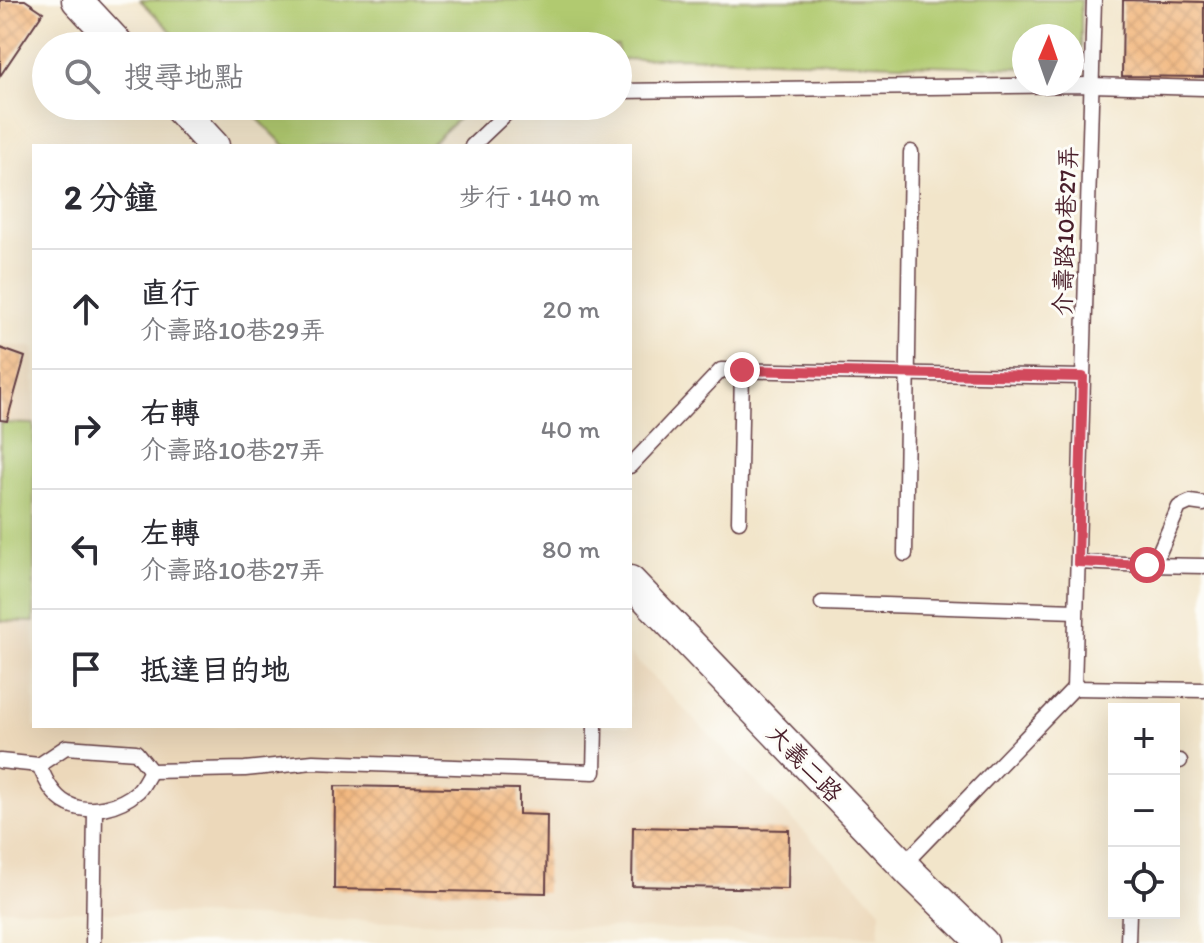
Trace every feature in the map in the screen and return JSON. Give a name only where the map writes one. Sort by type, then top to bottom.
[{"type":"street","points":[[77,0],[107,32]]},
{"type":"street","points":[[190,120],[212,144]]},
{"type":"street","name":"大義二路","points":[[632,583],[903,865],[983,943]]},
{"type":"lane","name":"介壽路10巷27弄","points":[[1074,688],[1094,0]]},
{"type":"lane","points":[[632,91],[1091,85],[1204,88]]},
{"type":"lane","points":[[474,144],[499,120]]},
{"type":"lane","points":[[905,554],[911,152]]},
{"type":"lane","points":[[632,464],[721,370],[1083,377]]},
{"type":"lane","points":[[739,521],[742,370]]},
{"type":"lane","points":[[1147,565],[1155,562],[1161,552],[1172,518],[1179,507],[1190,502],[1204,504]]},
{"type":"lane","points":[[1078,562],[1204,566]]},
{"type":"lane","points":[[822,603],[1076,611]]},
{"type":"lane","points":[[903,865],[1074,688],[1204,690]]},
{"type":"lane","points":[[151,771],[245,769],[313,762],[594,772],[595,728]]},
{"type":"lane","points":[[0,761],[39,765],[66,747],[136,752],[151,771]]},
{"type":"lane","points":[[39,765],[47,784],[66,804],[95,810],[123,802],[140,790],[151,771]]},
{"type":"lane","points":[[93,943],[95,810]]},
{"type":"lane","points":[[1128,943],[1129,919]]},
{"type":"shaded area","points":[[0,345],[32,347],[32,728],[632,728],[632,656],[881,910],[879,936],[0,909]]},
{"type":"green space","points":[[140,0],[1081,0],[1081,24],[1012,24],[1012,68],[679,57],[632,59],[632,32],[172,32]]},
{"type":"green space","points":[[259,120],[457,120],[431,144],[283,144]]},
{"type":"green space","points":[[0,423],[32,424],[32,622],[0,621]]},
{"type":"building","points":[[0,0],[25,0],[43,12],[0,76]]},
{"type":"building","points":[[1123,0],[1204,2],[1204,77],[1122,76]]},
{"type":"building","points":[[0,348],[25,357],[7,421],[0,420]]},
{"type":"building","points":[[335,786],[519,789],[519,814],[547,815],[546,893],[334,889]]},
{"type":"building","points":[[633,827],[789,830],[788,889],[632,886]]},
{"type":"route","points":[[742,370],[1083,377],[1078,562],[1147,565]]}]
